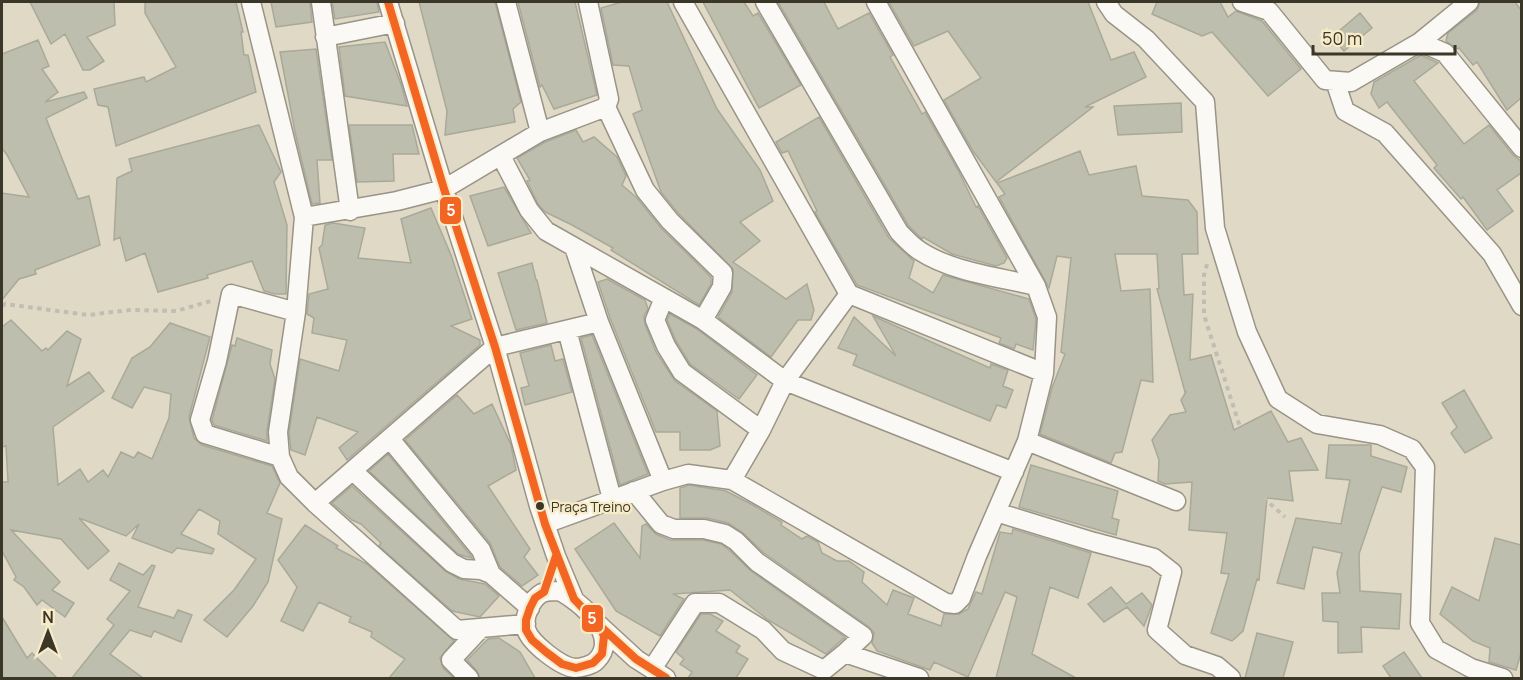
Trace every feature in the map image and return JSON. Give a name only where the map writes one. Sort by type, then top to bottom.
[{"type":"street","points":[[251,2],[304,218],[296,312],[278,432],[280,457],[290,477],[315,503],[457,630],[481,628],[528,616]]},
{"type":"street","points":[[321,2],[350,211]]},
{"type":"street","points":[[388,2],[444,189],[495,347],[544,524],[574,599]]},
{"type":"street","points":[[507,2],[540,132]]},
{"type":"street","points":[[588,2],[609,99],[606,107],[645,190],[670,221],[723,273],[722,286],[703,320]]},
{"type":"street","points":[[683,2],[849,294],[1044,373]]},
{"type":"street","points":[[765,2],[899,232],[919,251],[946,263],[999,279],[1036,286]]},
{"type":"street","points":[[544,524],[688,474],[732,480],[946,603],[955,604],[961,598],[1027,441],[1044,373],[1047,317],[1036,286],[876,2]]},
{"type":"street","points":[[1106,2],[1114,14],[1146,39],[1205,102],[1215,228],[1247,332],[1278,399],[1317,424],[1380,435],[1412,449],[1425,467],[1420,623],[1436,649],[1471,668],[1503,678]]},
{"type":"street","points":[[1242,2],[1269,11],[1325,80],[1352,82],[1420,42],[1469,2]]},
{"type":"street","points":[[326,37],[395,23]]},
{"type":"street","points":[[1420,42],[1444,53],[1521,148]]},
{"type":"street","points":[[1335,81],[1345,111],[1385,133],[1491,254],[1521,306]]},
{"type":"street","points":[[304,218],[350,211],[444,189],[540,132],[606,107]]},
{"type":"street","points":[[501,156],[529,210],[546,231],[703,320],[785,381],[1014,472]]},
{"type":"street","points":[[574,247],[599,322],[663,481]]},
{"type":"street","points":[[280,457],[205,434],[200,420],[217,361],[231,294],[296,312]]},
{"type":"street","points":[[732,480],[761,430],[785,381],[849,294]]},
{"type":"street","points":[[664,298],[655,320],[666,346],[682,372],[761,430]]},
{"type":"street","points":[[315,503],[495,347],[599,322]]},
{"type":"street","points":[[567,330],[612,499]]},
{"type":"street","points":[[390,439],[481,550],[491,574],[528,616]]},
{"type":"street","points":[[1027,441],[1176,501]]},
{"type":"street","points":[[353,471],[452,563],[464,569],[481,570],[491,574]]},
{"type":"street","points":[[634,491],[661,524],[674,529],[704,529],[725,534],[736,541],[757,562],[863,636],[824,670],[783,651],[763,630],[719,603],[695,603],[659,674],[636,659],[574,599],[560,591],[544,592],[535,598],[528,616],[526,630],[532,640],[562,664],[584,670],[636,659]]},
{"type":"street","points":[[996,512],[1154,558],[1172,572],[1157,630],[1185,655],[1217,666],[1231,678]]},
{"type":"street","points":[[544,592],[556,556]]},
{"type":"street","points":[[584,670],[602,654],[604,636],[600,625]]},
{"type":"street","points":[[469,678],[451,660],[481,628]]},
{"type":"street","points":[[844,652],[919,678]]},
{"type":"path","points":[[1215,228],[1204,275],[1204,315],[1249,455],[1266,500],[1285,517]]},
{"type":"path","points":[[2,306],[5,304],[88,315],[130,310],[176,311],[231,294]]},
{"type":"building","points":[[30,2],[114,2],[115,25],[87,37],[104,61],[90,70],[83,70],[65,34],[51,44]]},
{"type":"building","points":[[145,2],[236,2],[243,32],[241,32],[244,55],[248,55],[256,92],[116,146],[108,107],[98,105],[94,89],[144,77],[146,82],[176,67],[145,13]]},
{"type":"building","points":[[271,2],[310,2],[312,22],[276,27]]},
{"type":"building","points":[[332,2],[377,2],[379,12],[335,19]]},
{"type":"building","points":[[419,2],[495,2],[521,102],[513,109],[515,122],[445,135],[447,111]]},
{"type":"building","points":[[518,2],[575,2],[597,95],[554,109],[542,85],[540,87]]},
{"type":"building","points":[[622,2],[667,2],[717,109],[760,170],[773,201],[740,222],[760,241],[733,262],[786,299],[807,284],[814,310],[811,320],[798,320],[771,357],[718,317],[732,292],[733,269],[678,213],[661,192],[633,114],[642,110],[629,66],[613,65],[601,8]]},
{"type":"building","points":[[703,2],[744,2],[753,16],[758,13],[801,85],[759,108]]},
{"type":"building","points":[[778,2],[824,2],[838,29],[869,13],[893,55],[890,57],[922,114],[925,112],[976,207],[978,206],[1007,258],[1004,263],[996,266],[952,254],[923,237],[922,239],[908,225]]},
{"type":"building","points":[[889,2],[1088,2],[1111,60],[1134,52],[1146,77],[1085,107],[1093,107],[996,182],[973,151],[944,100],[981,78],[948,31],[914,46]]},
{"type":"building","points":[[1157,2],[1220,2],[1228,17],[1236,11],[1262,21],[1301,69],[1268,96],[1212,32],[1202,36],[1152,14]]},
{"type":"building","points":[[1480,2],[1515,2],[1521,10],[1521,98],[1507,110],[1477,62],[1473,65],[1459,48],[1457,49],[1446,41],[1448,33],[1477,10]]},
{"type":"building","points":[[1360,13],[1372,28],[1344,51],[1332,37]]},
{"type":"building","points":[[38,40],[49,66],[42,69],[58,92],[45,102],[84,92],[87,98],[46,118],[78,199],[89,196],[100,245],[35,270],[36,274],[19,279],[2,300],[2,193],[29,197],[2,148],[2,54]]},
{"type":"building","points":[[385,42],[407,106],[345,96],[339,47]]},
{"type":"building","points":[[316,49],[332,160],[317,160],[320,203],[312,204],[295,132],[280,52]]},
{"type":"building","points":[[1421,55],[1438,63],[1414,81],[1464,144],[1489,125],[1513,155],[1521,161],[1521,173],[1497,190],[1513,211],[1487,230],[1463,197],[1461,199],[1434,168],[1437,165],[1387,102],[1379,108],[1371,94],[1374,82]]},
{"type":"building","points":[[1181,103],[1182,132],[1118,135],[1114,106]]},
{"type":"building","points":[[819,117],[889,238],[914,261],[909,278],[933,293],[943,275],[1029,299],[1036,319],[1033,350],[1016,344],[1014,349],[999,343],[1001,338],[857,285],[815,212],[817,211],[788,151],[782,153],[776,142]]},
{"type":"building","points":[[259,125],[281,172],[274,182],[287,225],[286,294],[264,291],[252,261],[207,275],[208,278],[158,292],[145,253],[126,261],[120,237],[114,240],[117,178],[132,171],[129,159]]},
{"type":"building","points":[[349,125],[412,125],[419,154],[393,154],[394,181],[357,182]]},
{"type":"building","points":[[576,130],[583,142],[594,137],[617,157],[626,176],[622,185],[637,198],[662,229],[711,277],[711,284],[699,305],[611,250],[613,248],[545,212],[538,204],[527,181],[530,180],[517,158],[545,142]]},
{"type":"building","points":[[1080,151],[1089,175],[1136,166],[1142,196],[1188,200],[1197,212],[1198,254],[1182,254],[1184,295],[1193,294],[1190,360],[1211,355],[1234,430],[1271,411],[1288,442],[1301,438],[1318,470],[1289,471],[1293,501],[1267,498],[1259,580],[1257,579],[1243,631],[1232,641],[1211,633],[1229,574],[1221,573],[1227,533],[1189,530],[1192,482],[1165,484],[1158,481],[1159,460],[1152,440],[1170,415],[1186,412],[1181,400],[1186,392],[1157,289],[1159,288],[1157,254],[1115,254],[1121,291],[1150,289],[1153,382],[1141,380],[1122,452],[1115,453],[1111,463],[1040,434],[1052,388],[1065,354],[1061,352],[1071,258],[1057,256],[1049,288],[999,197],[1005,194],[997,183]]},
{"type":"building","points":[[504,187],[531,233],[488,246],[470,196]]},
{"type":"building","points":[[431,208],[451,255],[472,319],[451,326],[480,340],[480,345],[347,460],[339,448],[358,432],[317,417],[305,455],[291,450],[289,432],[300,359],[339,371],[347,340],[312,333],[314,318],[307,314],[309,294],[328,289],[319,248],[322,245],[325,225],[333,223],[365,228],[358,258],[411,263],[401,219]]},
{"type":"building","points":[[532,263],[547,323],[516,330],[498,273]]},
{"type":"building","points":[[607,279],[645,300],[648,309],[644,316],[645,324],[656,352],[675,381],[717,411],[720,446],[710,450],[680,450],[680,432],[656,432],[598,282]]},
{"type":"building","points":[[670,314],[697,329],[757,375],[739,399],[690,364],[667,320]]},
{"type":"building","points":[[873,316],[990,368],[991,364],[1008,370],[1003,386],[1013,390],[1006,408],[997,405],[990,421],[853,365],[857,355],[838,348],[854,317],[896,356]]},
{"type":"building","points":[[11,320],[42,351],[46,348],[48,350],[67,331],[81,339],[67,386],[89,372],[104,391],[53,427],[58,485],[80,469],[88,482],[103,470],[108,477],[121,452],[134,458],[138,452],[152,459],[169,418],[171,394],[144,387],[132,408],[112,398],[132,358],[150,347],[170,323],[210,337],[189,417],[194,438],[202,445],[272,466],[280,483],[267,513],[282,519],[268,582],[253,606],[227,637],[204,620],[234,590],[256,559],[218,534],[220,521],[199,509],[181,534],[214,549],[212,554],[177,548],[172,553],[132,538],[139,524],[126,536],[79,518],[109,551],[88,569],[61,539],[11,530],[60,582],[52,590],[74,603],[65,617],[42,600],[37,605],[24,587],[14,580],[16,577],[2,551],[2,482],[8,482],[6,446],[2,447],[2,327]]},
{"type":"building","points":[[592,335],[648,474],[620,485],[581,338]]},
{"type":"building","points":[[237,338],[272,350],[270,364],[275,379],[267,441],[214,425],[212,420],[232,345],[235,346]]},
{"type":"building","points":[[551,345],[555,361],[563,359],[572,392],[525,405],[521,388],[529,386],[520,353]]},
{"type":"building","points":[[1464,390],[1492,438],[1465,453],[1451,433],[1457,427],[1442,403]]},
{"type":"building","points":[[457,395],[474,414],[492,404],[511,445],[516,470],[488,486],[530,549],[524,557],[538,575],[522,586],[500,567],[490,543],[405,440]]},
{"type":"building","points":[[1329,445],[1371,445],[1371,456],[1407,467],[1401,492],[1382,487],[1359,554],[1360,591],[1401,594],[1399,629],[1361,627],[1362,652],[1338,653],[1338,622],[1323,621],[1322,593],[1340,593],[1337,573],[1342,553],[1313,547],[1304,589],[1277,583],[1296,518],[1341,524],[1350,480],[1326,478]]},
{"type":"building","points":[[388,454],[472,558],[458,554],[369,471]]},
{"type":"building","points":[[1031,465],[1118,491],[1112,518],[1119,520],[1116,535],[1019,507]]},
{"type":"building","points":[[689,485],[726,491],[751,504],[782,522],[781,525],[802,539],[807,536],[818,542],[822,553],[837,561],[849,561],[864,572],[862,582],[887,605],[893,590],[914,598],[908,614],[941,626],[944,614],[959,614],[968,609],[976,592],[982,594],[1000,532],[1012,534],[1013,529],[1091,553],[1078,598],[1050,587],[1032,654],[1076,678],[996,678],[1017,597],[1005,592],[968,677],[934,662],[930,670],[877,651],[872,643],[874,633],[869,627],[764,553],[742,532],[728,523],[707,518],[680,518],[680,488]]},
{"type":"building","points":[[352,486],[445,571],[459,579],[485,584],[499,596],[480,617],[452,611],[379,546],[381,543],[361,524],[352,520],[332,503]]},
{"type":"building","points":[[614,523],[640,558],[642,526],[646,524],[656,534],[670,540],[703,540],[721,544],[751,571],[845,637],[826,654],[768,620],[730,590],[673,594],[684,599],[660,636],[616,611],[575,549]]},
{"type":"building","points":[[305,525],[338,546],[336,548],[367,564],[454,641],[440,658],[443,668],[454,678],[389,678],[405,659],[371,637],[372,632],[349,622],[351,617],[319,602],[303,631],[281,621],[297,587],[278,560]]},
{"type":"building","points":[[1495,538],[1521,545],[1521,653],[1516,670],[1489,662],[1490,648],[1473,641],[1440,614],[1452,587],[1479,601]]},
{"type":"building","points":[[119,563],[143,575],[152,565],[155,566],[138,607],[174,618],[178,610],[192,615],[181,642],[154,631],[151,637],[130,630],[110,654],[143,678],[72,678],[114,625],[107,619],[130,591],[110,580]]},
{"type":"building","points":[[1111,587],[1126,604],[1142,593],[1152,605],[1144,626],[1127,607],[1104,622],[1088,604]]},
{"type":"building","points":[[701,614],[710,614],[723,621],[716,631],[740,646],[736,652],[748,659],[736,678],[688,678],[692,672],[680,664],[684,659],[676,652]]},
{"type":"building","points":[[2,617],[27,658],[32,653],[57,678],[2,678]]},
{"type":"building","points":[[1257,633],[1293,642],[1283,678],[1245,678]]},
{"type":"building","points":[[499,638],[520,652],[535,678],[480,678],[467,660],[488,639]]},
{"type":"building","points":[[1404,652],[1422,678],[1391,678],[1383,666]]},
{"type":"transit line","name":"5","points":[[388,2],[444,189],[495,347],[545,524],[574,599],[599,625],[604,636],[602,654],[593,663],[576,668],[562,664],[546,652],[532,640],[526,630],[530,608],[535,598],[544,592],[556,556]]},
{"type":"transit line","name":"5","points":[[599,625],[636,659],[666,678]]},
{"type":"place","name":"Praça Treino","points":[[540,506]]}]
